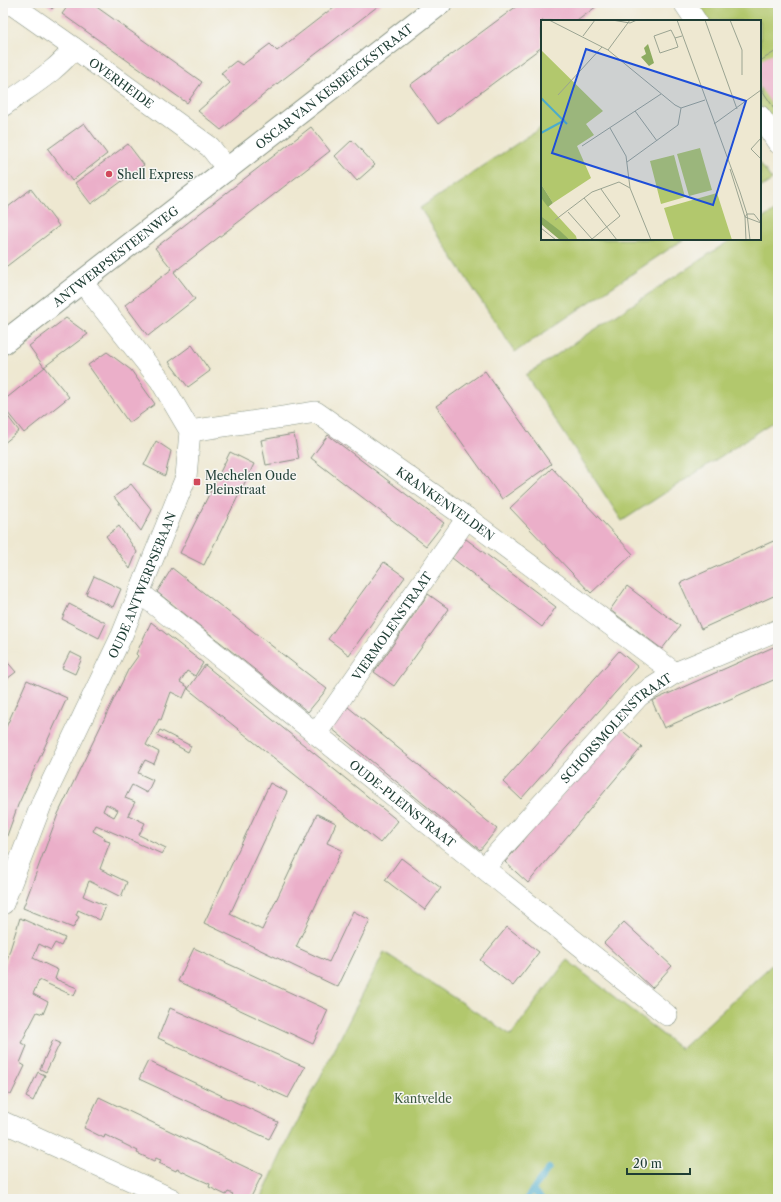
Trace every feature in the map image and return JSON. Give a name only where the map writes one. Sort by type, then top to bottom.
[{"type":"main road","name":"OSCAR VAN KESBEECKSTRAAT","points":[[228,170],[441,3]]},
{"type":"main road","name":"ANTWERPSESTEENWEG","points":[[3,343],[228,170]]},
{"type":"street","name":"OVERHEIDE","points":[[10,3],[210,147],[228,170]]},
{"type":"street","points":[[684,3],[695,20]]},
{"type":"street","points":[[3,106],[47,76],[74,48]]},
{"type":"street","points":[[761,118],[778,143]]},
{"type":"street","points":[[82,282],[160,380],[190,431]]},
{"type":"street","name":"KRANKENVELDEN","points":[[190,431],[316,412],[467,518],[675,674]]},
{"type":"street","name":"OUDE ANTWERPSEBAAN","points":[[3,904],[43,800],[122,635],[186,477],[190,431]]},
{"type":"street","name":"VIERMOLENSTRAAT","points":[[316,734],[467,518]]},
{"type":"street","name":"OUDE-PLEINSTRAAT","points":[[139,592],[667,1015]]},
{"type":"street","name":"SCHORSMOLENSTRAAT","points":[[484,868],[639,696],[675,674],[778,630]]},
{"type":"street","points":[[3,1122],[172,1199]]},
{"type":"green space","points":[[691,3],[778,3],[778,131],[761,106],[761,20],[703,20]]},
{"type":"green space","points":[[541,128],[541,240],[683,240],[515,352],[420,208]]},
{"type":"green space","points":[[761,164],[772,180],[761,187]]},
{"type":"green space","points":[[778,209],[778,419],[622,521],[526,375],[730,240],[761,240],[761,219]]},
{"type":"green space","name":"Kantvelde","points":[[384,952],[511,1035],[567,960],[681,1049],[778,959],[778,1199],[261,1199],[284,1148]]},
{"type":"building","points":[[46,3],[57,3],[52,9]]},
{"type":"building","points":[[70,3],[91,3],[202,82],[187,103],[62,14]]},
{"type":"building","points":[[339,3],[382,3],[273,87],[221,130],[198,111],[230,83],[221,73],[236,61],[242,65],[270,44],[277,51]]},
{"type":"building","points":[[521,3],[601,3],[578,20],[541,20],[541,48],[438,124],[410,85]]},
{"type":"building","points":[[778,50],[778,114],[761,88],[761,60]]},
{"type":"building","points":[[84,123],[107,154],[72,181],[48,149]]},
{"type":"building","points":[[311,127],[330,151],[174,272],[195,299],[148,336],[125,305],[172,269],[155,248]]},
{"type":"building","points":[[352,140],[375,165],[357,181],[335,156]]},
{"type":"building","points":[[128,144],[144,165],[91,204],[75,183]]},
{"type":"building","points":[[31,189],[59,226],[3,269],[3,211]]},
{"type":"building","points":[[66,318],[88,334],[44,367],[29,346]]},
{"type":"building","points":[[192,345],[210,371],[188,387],[169,362]]},
{"type":"building","points":[[107,352],[131,370],[155,404],[129,423],[88,365]]},
{"type":"building","points":[[45,367],[69,397],[24,433],[3,407],[3,401]]},
{"type":"building","points":[[485,371],[551,464],[502,499],[436,406]]},
{"type":"building","points":[[3,410],[19,431],[3,444]]},
{"type":"building","points":[[294,434],[299,459],[266,465],[261,440]]},
{"type":"building","points":[[328,435],[444,523],[426,546],[311,458]]},
{"type":"building","points":[[156,441],[171,451],[165,476],[144,465]]},
{"type":"building","points":[[230,452],[254,464],[204,565],[180,553]]},
{"type":"building","points":[[552,468],[633,554],[591,593],[510,508]]},
{"type":"building","points":[[131,484],[152,510],[141,531],[114,497]]},
{"type":"building","points":[[119,526],[137,552],[130,569],[106,536]]},
{"type":"building","points":[[466,539],[556,607],[542,627],[452,558]]},
{"type":"building","points":[[778,539],[778,594],[701,629],[680,583]]},
{"type":"building","points":[[384,562],[405,577],[349,655],[328,639]]},
{"type":"building","points":[[172,568],[327,689],[308,712],[157,592]]},
{"type":"building","points":[[94,576],[121,589],[113,607],[86,594]]},
{"type":"building","points":[[627,586],[680,626],[662,649],[610,610]]},
{"type":"building","points":[[428,594],[449,609],[394,686],[374,672]]},
{"type":"building","points":[[69,604],[106,623],[99,638],[62,619]]},
{"type":"building","points":[[151,622],[203,663],[195,676],[187,671],[180,682],[188,687],[183,698],[171,692],[161,720],[159,719],[146,745],[159,752],[154,764],[145,760],[138,773],[153,780],[147,793],[132,785],[125,798],[135,802],[128,815],[145,823],[139,835],[166,848],[162,854],[96,825],[93,831],[105,838],[104,840],[110,842],[100,869],[127,882],[121,897],[89,881],[83,896],[106,906],[100,920],[78,910],[76,915],[79,917],[73,928],[23,908],[58,814],[128,670],[138,656],[136,654]],"holes":[[[106,804],[118,810],[114,817],[103,811]]]},
{"type":"building","points":[[778,645],[778,678],[664,728],[652,701]]},
{"type":"building","points":[[619,651],[638,667],[521,799],[503,782]]},
{"type":"building","points":[[70,652],[82,658],[75,674],[62,668]]},
{"type":"building","points":[[3,657],[16,672],[3,682]]},
{"type":"building","points":[[205,665],[398,821],[380,843],[188,689]]},
{"type":"building","points":[[27,680],[67,698],[18,805],[3,847],[3,734]]},
{"type":"building","points":[[348,707],[497,829],[480,850],[331,728]]},
{"type":"building","points":[[619,728],[642,747],[528,883],[505,862]]},
{"type":"building","points":[[160,730],[191,746],[188,752],[157,735]]},
{"type":"building","points":[[270,783],[287,792],[230,914],[262,930],[317,814],[336,823],[327,843],[342,850],[296,947],[329,962],[353,911],[370,920],[338,987],[204,923]]},
{"type":"building","points":[[401,858],[441,888],[425,910],[385,880]]},
{"type":"building","points":[[20,918],[65,938],[61,946],[55,943],[51,950],[39,944],[33,958],[58,970],[55,979],[77,988],[74,996],[39,980],[33,994],[48,1002],[43,1014],[37,1012],[21,1043],[27,1046],[20,1063],[25,1066],[11,1095],[3,1092],[3,972]]},
{"type":"building","points":[[624,922],[672,966],[652,988],[604,943]]},
{"type":"building","points":[[507,927],[539,952],[513,986],[480,960]]},
{"type":"building","points":[[194,948],[328,1010],[313,1044],[178,981]]},
{"type":"building","points":[[170,1008],[305,1067],[288,1098],[158,1038]]},
{"type":"building","points":[[53,1040],[60,1043],[46,1072],[40,1069]]},
{"type":"building","points":[[148,1061],[278,1122],[269,1139],[139,1079]]},
{"type":"building","points":[[38,1072],[45,1075],[33,1101],[26,1097]]},
{"type":"building","points":[[99,1097],[262,1175],[250,1199],[234,1199],[231,1197],[233,1194],[228,1192],[226,1195],[209,1187],[210,1184],[177,1169],[176,1171],[159,1163],[161,1160],[156,1158],[154,1161],[137,1153],[138,1151],[122,1143],[105,1135],[104,1138],[84,1128]]},
{"type":"waterway","points":[[526,1199],[549,1168]]},
{"type":"waterway","points":[[532,1190],[542,1199]]},
{"type":"place","name":"Shell Express","points":[[109,174]]},
{"type":"place","name":"Mechelen Oude Pleinstraat","points":[[197,482]]}]
